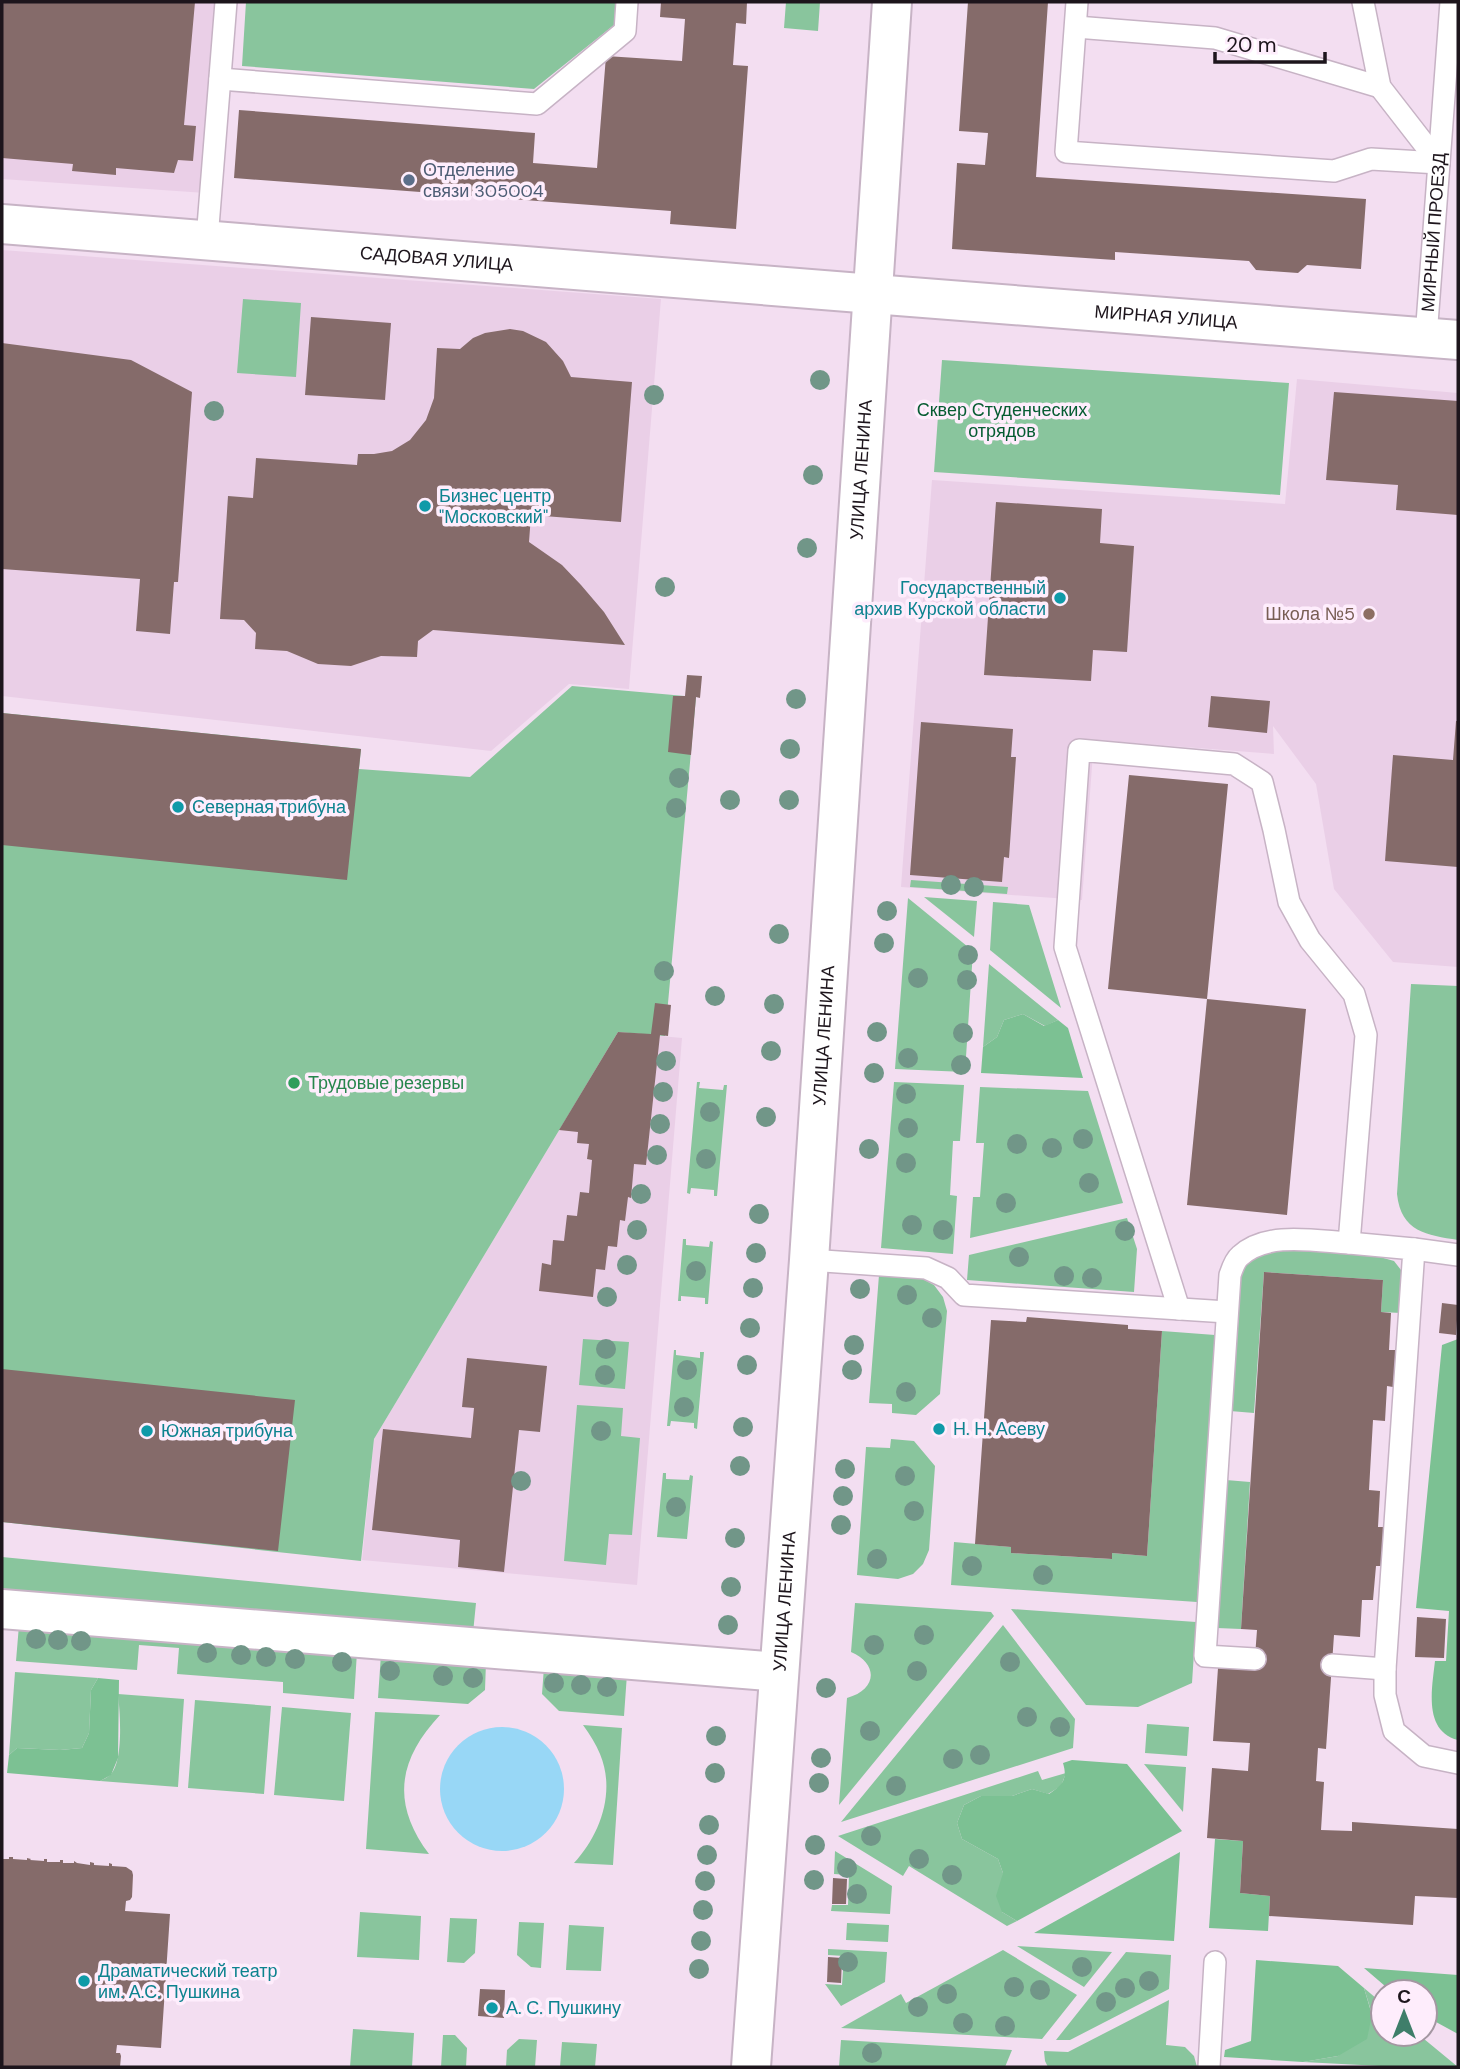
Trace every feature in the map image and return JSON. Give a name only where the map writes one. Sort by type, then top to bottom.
[{"type":"main road","name":"УЛИЦА ЛЕНИНА","points":[[751,2067],[809,1260],[892,2]]},
{"type":"main road","name":"САДОВАЯ УЛИЦА","points":[[2,224],[873,293]]},
{"type":"main road","name":"МИРНАЯ УЛИЦА","points":[[873,293],[1442,339]]},
{"type":"main road","points":[[2,1609],[779,1672]]},
{"type":"lane","points":[[207,239],[226,2]]},
{"type":"lane","points":[[220,79],[537,104],[625,32],[627,2]]},
{"type":"lane","points":[[1077,2],[1066,152],[1334,172],[1371,159],[1439,163]]},
{"type":"lane","points":[[1363,2],[1380,87],[1439,163]]},
{"type":"lane","name":"МИРНЫЙ ПРОЕЗД","points":[[1442,339],[1439,163],[1451,2]]},
{"type":"lane","points":[[1076,27],[1215,38],[1380,87]]},
{"type":"lane","points":[[1179,1309],[1065,947],[1079,750],[1234,764],[1262,782],[1289,902],[1310,940],[1354,994],[1366,1035],[1349,1242]]},
{"type":"lane","points":[[1255,1659],[1205,1656],[1230,1275],[1238,1257],[1257,1244],[1273,1240],[1349,1242],[1458,1255]]},
{"type":"lane","points":[[1414,1249],[1385,1695],[1394,1731],[1424,1756],[1458,1763]]},
{"type":"lane","points":[[809,1260],[926,1268],[948,1278],[964,1295],[1227,1312]]},
{"type":"lane","points":[[1332,1665],[1385,1669]]},
{"type":"lane","points":[[1209,2067],[1215,1962]]},
{"type":"shaded area","points":[[2,2],[234,2],[220,194],[2,179]]},
{"type":"shaded area","points":[[2,250],[661,299],[629,689],[569,684],[491,751],[2,696]]},
{"type":"shaded area","points":[[1297,379],[1458,393],[1458,967],[1393,962],[1334,889],[1316,784],[1273,726],[1274,754],[1094,740],[1082,900],[901,887],[932,480],[1285,504]]},
{"type":"shaded area","points":[[618,1032],[682,1038],[637,1585],[362,1560],[374,1439]]},
{"type":"green space","points":[[246,2],[616,2],[614,25],[534,89],[242,66]]},
{"type":"green space","points":[[786,2],[820,2],[818,31],[784,28]]},
{"type":"green space","points":[[243,299],[301,303],[296,377],[237,373]]},
{"type":"green space","name":"Сквер Студенческих отрядов","points":[[942,360],[1289,383],[1280,495],[934,472]]},
{"type":"green space","name":"Трудовые резервы","points":[[572,686],[696,697],[665,1036],[618,1032],[374,1439],[361,1561],[2,1522],[2,713],[361,749],[359,769],[470,777]]},
{"type":"green space","points":[[911,880],[1008,887],[1007,894],[910,887]]},
{"type":"green space","points":[[924,897],[977,901],[974,937]]},
{"type":"green space","points":[[908,898],[973,951],[965,1072],[895,1069]]},
{"type":"green space","points":[[993,902],[1029,905],[1061,1008],[990,950]]},
{"type":"green space","points":[[989,964],[1058,1020],[1045,1026],[1023,1014],[1004,1020],[997,1037],[983,1047]]},
{"type":"green space","points":[[1411,984],[1458,986],[1458,1240],[1417,1229],[1404,1217],[1399,1207],[1397,1194]]},
{"type":"green space","points":[[1023,1014],[1044,1026],[1058,1020],[1068,1028],[1083,1078],[981,1073],[983,1047],[997,1037],[1004,1020]]},
{"type":"green space","points":[[697,1082],[700,1082],[699,1088],[723,1090],[724,1085],[727,1085],[717,1196],[714,1196],[714,1190],[691,1188],[690,1194],[687,1193]]},
{"type":"green space","points":[[894,1082],[964,1085],[960,1141],[953,1141],[950,1195],[957,1196],[953,1254],[881,1248]]},
{"type":"green space","points":[[980,1087],[1088,1091],[1123,1203],[970,1238],[973,1197],[980,1197],[984,1143],[976,1143]]},
{"type":"green space","points":[[1127,1218],[1137,1249],[1134,1292],[967,1280],[969,1255]]},
{"type":"green space","points":[[683,1239],[686,1239],[686,1245],[709,1247],[710,1241],[713,1242],[708,1304],[705,1304],[705,1298],[681,1296],[681,1301],[678,1301]]},
{"type":"green space","points":[[1277,1249],[1373,1255],[1394,1261],[1401,1270],[1404,1281],[1401,1313],[1381,1312],[1383,1280],[1264,1272],[1254,1413],[1230,1411],[1238,1284],[1247,1264],[1262,1254]]},
{"type":"green space","points":[[879,1275],[921,1278],[934,1285],[943,1297],[947,1311],[940,1394],[916,1415],[892,1413],[892,1404],[869,1403]]},
{"type":"green space","points":[[1162,1331],[1215,1335],[1197,1602],[951,1585],[954,1542],[1011,1547],[1011,1553],[1111,1559],[1112,1553],[1147,1556]]},
{"type":"green space","points":[[583,1339],[629,1342],[625,1389],[579,1385]]},
{"type":"green space","points":[[1458,1339],[1458,1740],[1439,1728],[1432,1707],[1435,1661],[1446,1661],[1449,1611],[1416,1608],[1442,1345]]},
{"type":"green space","points":[[674,1350],[676,1355],[700,1358],[700,1352],[704,1352],[697,1429],[694,1428],[694,1423],[671,1421],[670,1426],[667,1426]]},
{"type":"green space","points":[[577,1405],[623,1408],[621,1436],[640,1438],[632,1535],[609,1534],[606,1565],[564,1561]]},
{"type":"green space","points":[[891,1439],[914,1441],[935,1466],[929,1550],[923,1564],[913,1574],[898,1579],[857,1575],[866,1447],[890,1448]]},
{"type":"green space","points":[[663,1473],[666,1473],[666,1479],[689,1480],[690,1475],[693,1476],[687,1539],[657,1537]]},
{"type":"green space","points":[[1226,1480],[1250,1482],[1241,1629],[1217,1628]]},
{"type":"green space","points":[[2,1557],[476,1603],[473,1633],[2,1595]]},
{"type":"green space","points":[[855,1603],[991,1612],[994,1616],[839,1805],[847,1698],[864,1689],[871,1676],[866,1663],[851,1652]]},
{"type":"green space","points":[[1011,1609],[1196,1622],[1192,1683],[1138,1707],[1086,1705]]},
{"type":"green space","points":[[19,1625],[357,1652],[354,1699],[283,1693],[283,1682],[177,1674],[179,1648],[139,1645],[137,1670],[16,1661]]},
{"type":"green space","points":[[1003,1625],[1075,1719],[1073,1748],[841,1822]]},
{"type":"green space","points":[[381,1654],[486,1662],[485,1690],[468,1704],[378,1698]]},
{"type":"green space","points":[[544,1667],[627,1674],[624,1716],[559,1711],[542,1694]]},
{"type":"green space","points":[[15,1672],[98,1678],[91,1690],[89,1733],[82,1748],[17,1748],[9,1755]]},
{"type":"green space","points":[[98,1678],[119,1680],[118,1758],[111,1775],[100,1781],[7,1773],[9,1755],[17,1748],[82,1748],[89,1733],[91,1690]]},
{"type":"green space","points":[[118,1694],[184,1699],[178,1787],[100,1781],[110,1775],[117,1759],[120,1736]]},
{"type":"green space","points":[[195,1700],[271,1706],[264,1794],[188,1788]]},
{"type":"green space","points":[[282,1707],[351,1713],[344,1801],[274,1795]]},
{"type":"green space","points":[[375,1712],[440,1715],[415,1749],[404,1782],[409,1817],[429,1854],[366,1849]]},
{"type":"green space","points":[[1147,1724],[1189,1727],[1187,1756],[1145,1753]]},
{"type":"green space","points":[[583,1725],[622,1728],[613,1865],[574,1863],[598,1826],[606,1798],[605,1768],[597,1747]]},
{"type":"green space","points":[[1072,1760],[1127,1764],[1182,1831],[1017,1921],[1002,1912],[996,1896],[1003,1873],[998,1859],[962,1839],[957,1823],[964,1805],[981,1796],[1012,1796],[1032,1789],[1049,1794],[1063,1782],[1063,1763]]},
{"type":"green space","points":[[1144,1764],[1186,1767],[1183,1812]]},
{"type":"green space","points":[[1038,1771],[1042,1780],[1066,1773],[1061,1786],[1048,1794],[1032,1789],[1012,1796],[981,1796],[964,1805],[957,1823],[962,1839],[998,1859],[1003,1873],[1002,1912],[1017,1921],[1007,1926],[909,1866],[903,1876],[838,1836]]},
{"type":"green space","points":[[1215,1839],[1243,1841],[1240,1893],[1270,1896],[1268,1931],[1209,1928]]},
{"type":"green space","points":[[835,1851],[892,1886],[890,1914],[831,1911],[832,1905],[848,1905],[849,1875],[834,1874]]},
{"type":"green space","points":[[1180,1852],[1174,1941],[1034,1933]]},
{"type":"green space","points":[[360,1912],[421,1916],[419,1960],[357,1957]]},
{"type":"green space","points":[[450,1918],[477,1919],[475,1953],[464,1963],[447,1962]]},
{"type":"green space","points":[[519,1922],[544,1923],[541,1968],[531,1967],[517,1955]]},
{"type":"green space","points":[[847,1923],[889,1925],[888,1942],[846,1940]]},
{"type":"green space","points":[[569,1925],[604,1927],[601,1971],[566,1970]]},
{"type":"green space","points":[[1017,1946],[1112,1952],[1084,1987]]},
{"type":"green space","points":[[828,1949],[887,1952],[885,1982],[841,2006],[825,1984],[842,1985],[844,1956],[828,1955]]},
{"type":"green space","points":[[1003,1950],[1077,1995],[1042,2039],[841,2028],[901,1994],[906,2003]]},
{"type":"green space","points":[[1126,1952],[1171,1955],[1169,1989],[1070,2040],[1056,2040]]},
{"type":"green space","points":[[1256,1960],[1338,1966],[1364,1988],[1369,2005],[1367,2039],[1338,2056],[1303,2062],[1224,2057],[1225,2050],[1251,2041]]},
{"type":"green space","points":[[1364,1968],[1458,1975],[1458,2034],[1439,2024],[1439,1978],[1376,1978]]},
{"type":"green space","points":[[1169,2000],[1166,2045],[1185,2047],[1194,2056],[1197,2067],[1048,2067],[1044,2051],[1068,2052]]},
{"type":"green space","points":[[1369,2018],[1369,2048],[1435,2048],[1458,2067],[1303,2062],[1338,2056]]},
{"type":"green space","points":[[353,2029],[414,2033],[412,2067],[350,2067]]},
{"type":"green space","points":[[443,2035],[455,2035],[467,2048],[466,2067],[441,2067]]},
{"type":"green space","points":[[519,2039],[537,2040],[535,2067],[506,2067],[507,2050]]},
{"type":"green space","points":[[841,2040],[1012,2050],[1005,2067],[839,2067]]},
{"type":"green space","points":[[562,2042],[597,2044],[595,2067],[560,2067]]},
{"type":"water","points":[[502,1727],[526,1732],[546,1745],[559,1765],[564,1789],[559,1813],[546,1833],[526,1846],[502,1851],[478,1846],[458,1833],[445,1813],[440,1789],[445,1765],[458,1745],[478,1732]]},
{"type":"building","points":[[2,2],[195,2],[184,125],[196,126],[193,161],[178,160],[174,173],[116,168],[116,175],[72,171],[73,164],[2,158]]},
{"type":"building","points":[[661,2],[747,2],[746,24],[736,23],[733,65],[748,66],[736,229],[670,224],[671,211],[234,178],[239,110],[535,133],[533,163],[597,168],[606,56],[682,61],[685,19],[660,17]]},
{"type":"building","points":[[968,2],[1048,2],[1036,177],[1366,199],[1361,269],[1307,265],[1298,273],[1256,270],[1249,261],[1115,252],[1115,260],[952,249],[957,163],[985,165],[988,133],[959,131]]},
{"type":"building","points":[[311,317],[391,323],[385,400],[305,395]]},
{"type":"building","name":"Бизнес центр \"Московский\"","points":[[510,329],[523,331],[546,342],[563,361],[571,377],[632,382],[621,522],[531,515],[529,542],[562,565],[581,585],[604,612],[625,645],[433,630],[418,641],[417,657],[381,656],[351,666],[318,664],[287,651],[255,649],[256,633],[244,620],[220,619],[228,496],[253,498],[256,458],[357,465],[358,454],[392,451],[410,440],[426,420],[434,398],[437,348],[460,349],[473,338],[485,333]]},
{"type":"building","points":[[2,343],[131,360],[192,392],[178,582],[174,582],[170,634],[136,631],[140,579],[2,569]]},
{"type":"building","points":[[1334,392],[1458,401],[1458,515],[1396,510],[1398,485],[1326,480]]},
{"type":"building","name":"Государственный архив Курской области","points":[[996,502],[1102,509],[1100,543],[1134,546],[1127,652],[1093,650],[1091,681],[984,675]]},
{"type":"building","points":[[687,675],[702,676],[700,698],[696,697],[691,755],[668,752],[673,696],[685,696]]},
{"type":"building","points":[[1211,696],[1270,701],[1267,733],[1208,727]]},
{"type":"building","name":"Северная трибуна","points":[[2,713],[361,749],[347,880],[2,845]]},
{"type":"building","points":[[1456,721],[1458,867],[1385,861],[1393,755],[1453,760]]},
{"type":"building","points":[[921,722],[1013,729],[1011,757],[1016,757],[1009,858],[1004,857],[1002,882],[910,875]]},
{"type":"building","points":[[1129,775],[1228,784],[1207,999],[1108,989]]},
{"type":"building","points":[[1207,999],[1306,1009],[1287,1215],[1187,1205]]},
{"type":"building","points":[[655,1003],[671,1005],[668,1036],[660,1035],[646,1165],[634,1164],[631,1198],[628,1197],[625,1221],[620,1220],[617,1247],[608,1246],[605,1270],[596,1269],[593,1297],[539,1291],[542,1263],[551,1265],[553,1240],[564,1241],[567,1215],[577,1216],[580,1192],[589,1193],[592,1160],[587,1159],[589,1144],[577,1143],[578,1132],[559,1130],[618,1032],[651,1034]]},
{"type":"building","points":[[1264,1272],[1383,1280],[1381,1312],[1391,1313],[1389,1350],[1396,1350],[1393,1387],[1387,1386],[1385,1421],[1373,1420],[1369,1490],[1380,1491],[1378,1527],[1385,1527],[1382,1566],[1376,1566],[1373,1600],[1362,1600],[1360,1637],[1334,1635],[1326,1749],[1318,1748],[1316,1781],[1324,1782],[1321,1830],[1352,1831],[1352,1822],[1458,1829],[1458,1898],[1415,1896],[1413,1925],[1269,1916],[1270,1896],[1240,1893],[1243,1841],[1207,1838],[1212,1768],[1248,1771],[1250,1743],[1213,1741],[1218,1668],[1254,1670],[1257,1630],[1241,1629]]},
{"type":"building","points":[[1442,1303],[1458,1305],[1456,1335],[1439,1333]]},
{"type":"building","points":[[1027,1317],[1128,1325],[1128,1329],[1162,1331],[1147,1556],[1112,1553],[1112,1559],[1011,1553],[1011,1547],[975,1544],[991,1320],[1026,1322]]},
{"type":"building","points":[[467,1358],[547,1366],[540,1432],[519,1430],[504,1572],[458,1567],[460,1540],[372,1530],[383,1429],[471,1438],[474,1408],[462,1407]]},
{"type":"building","name":"Южная трибуна","points":[[2,1369],[295,1400],[278,1551],[2,1522]]},
{"type":"building","points":[[1417,1617],[1446,1619],[1444,1658],[1415,1657]]},
{"type":"building","name":"Драматический театр им. А.С. Пушкина","points":[[9,1857],[44,1861],[47,1859],[47,1862],[63,1860],[63,1863],[74,1861],[90,1865],[90,1862],[94,1865],[109,1866],[109,1863],[112,1866],[126,1867],[133,1875],[132,1897],[126,1901],[125,1911],[170,1914],[161,2048],[117,2045],[116,2053],[121,2056],[120,2067],[2,2067],[2,1859]]},
{"type":"building","points":[[833,1878],[847,1879],[846,1904],[832,1904]]},
{"type":"building","points":[[828,1957],[842,1958],[841,1983],[827,1982]]},
{"type":"building","name":"А. С. Пушкину","points":[[480,1989],[505,1990],[504,2018],[478,2016]]},
{"type":"place","name":"Отделение связи 305004","points":[[409,180]]},
{"type":"place","name":"Бизнес центр \"Московский\"","points":[[425,506]]},
{"type":"place","name":"Государственный архив Курской области","points":[[1060,598]]},
{"type":"place","name":"Школа №5","points":[[1369,614]]},
{"type":"place","name":"Северная трибуна","points":[[178,807]]},
{"type":"place","name":"Трудовые резервы","points":[[294,1083]]},
{"type":"place","name":"Н. Н. Асеву","points":[[939,1429]]},
{"type":"place","name":"Южная трибуна","points":[[147,1431]]},
{"type":"place","name":"Драматический театр им. А.С. Пушкина","points":[[84,1981]]},
{"type":"place","name":"А. С. Пушкину","points":[[492,2008]]}]
